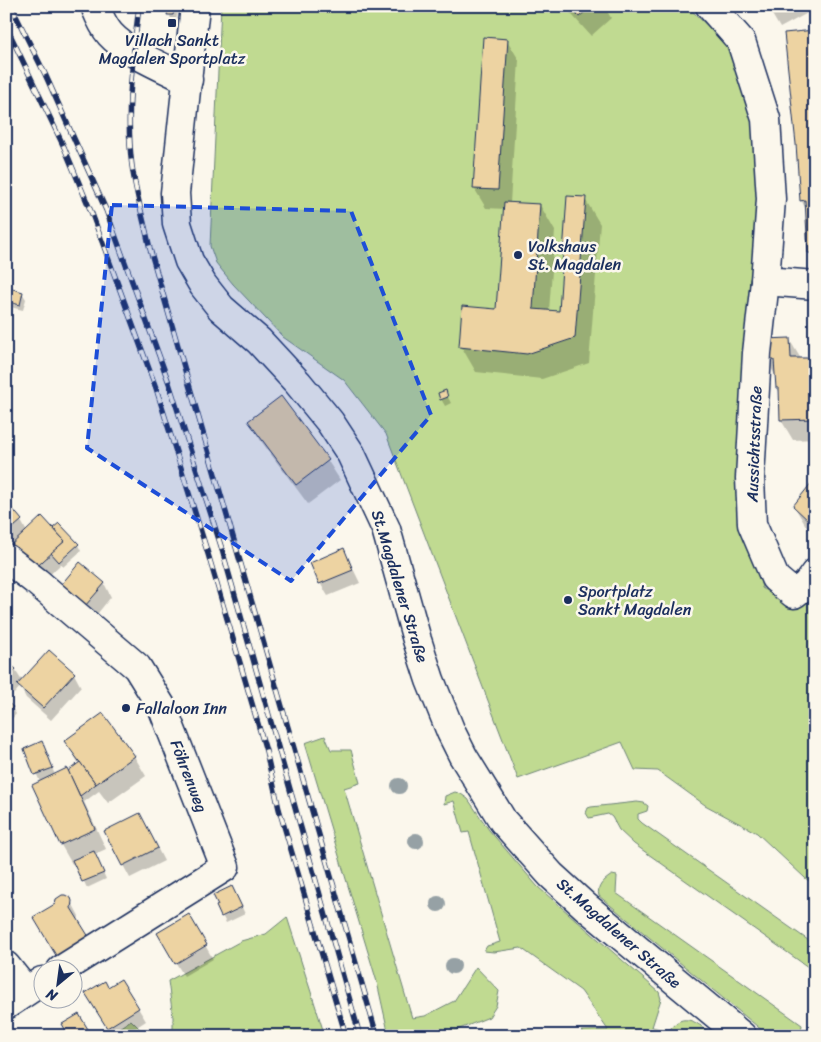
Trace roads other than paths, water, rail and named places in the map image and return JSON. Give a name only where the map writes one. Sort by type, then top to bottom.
[{"type":"street","points":[[95,6],[100,18],[111,34],[134,52],[188,80]]},
{"type":"street","name":"St.Magdalener Straße","points":[[195,6],[175,193],[177,224],[189,260],[203,284],[221,308],[259,341],[298,383],[330,422],[351,454],[386,529],[430,680],[451,732],[463,756],[503,821],[551,875],[585,906],[742,1036]]},
{"type":"street","name":"Aussichtsstraße","points":[[710,6],[742,40],[766,119],[771,199],[757,353],[750,478],[752,524],[775,578],[794,594],[807,584],[815,573]]},
{"type":"street","points":[[765,281],[815,285]]},
{"type":"street","name":"Föhrenweg","points":[[6,558],[137,667],[164,709],[224,868],[77,960]]},
{"type":"street","points":[[6,966],[25,992]]},
{"type":"railway","points":[[11,6],[45,74],[106,210],[169,383],[221,546],[360,1036]]},
{"type":"railway","points":[[139,6],[134,46],[129,126],[132,166],[140,208],[150,249],[377,1036]]},
{"type":"railway","points":[[6,26],[64,147],[92,214],[156,388],[208,554],[266,751],[279,809],[346,1036]]},
{"type":"place","name":"Villach Sankt Magdalen Sportplatz","points":[[172,23]]},
{"type":"place","name":"Volkshaus St. Magdalen","points":[[518,255]]},
{"type":"place","name":"Sportplatz Sankt Magdalen","points":[[568,600]]},
{"type":"place","name":"Fallaloon Inn","points":[[126,708]]}]
